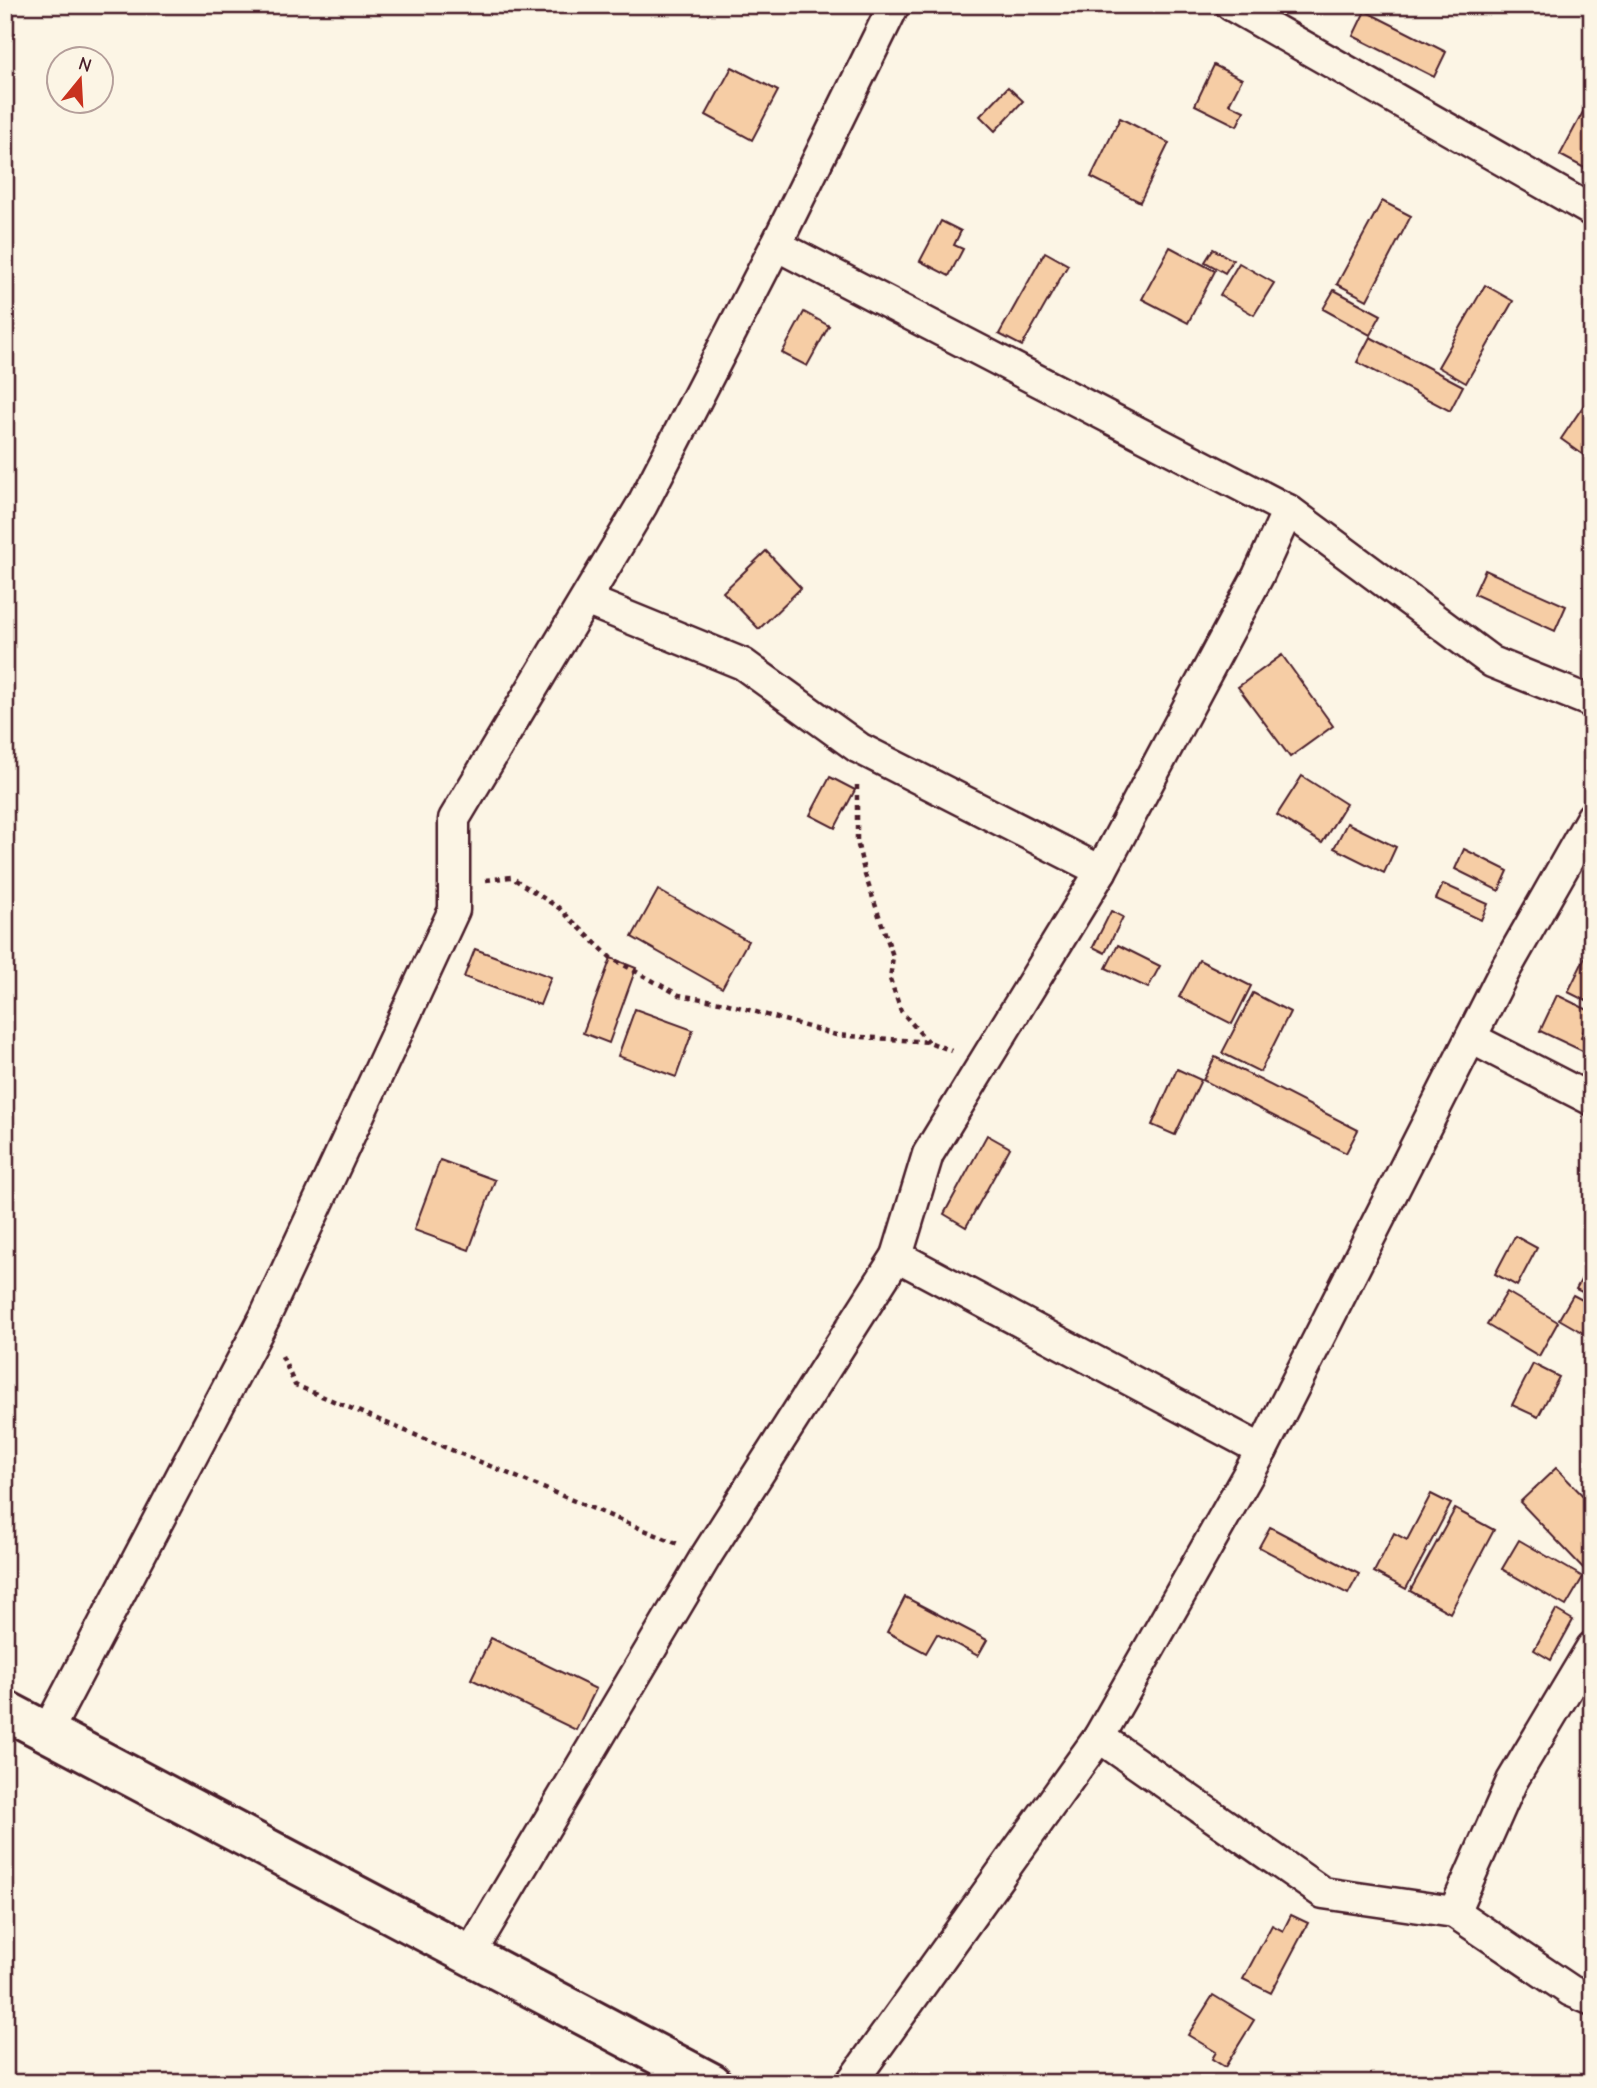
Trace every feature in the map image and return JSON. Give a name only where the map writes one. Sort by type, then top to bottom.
[{"type":"main road","points":[[5,1710],[712,2083]]},
{"type":"street","points":[[47,1732],[265,1317],[454,910],[454,819],[642,505],[776,245],[894,5]]},
{"type":"street","points":[[1231,5],[1592,211]]},
{"type":"street","points":[[776,245],[1288,510],[1492,662],[1592,702]]},
{"type":"street","points":[[470,1954],[706,1556],[897,1256],[928,1154],[1101,871],[1258,576],[1288,510]]},
{"type":"street","points":[[586,600],[743,664],[859,748],[1101,871]]},
{"type":"street","points":[[851,2083],[1099,1737],[1262,1450],[1505,971],[1592,817]]},
{"type":"street","points":[[1471,1038],[1592,1100]]},
{"type":"street","points":[[897,1256],[1262,1450]]},
{"type":"street","points":[[1454,1912],[1512,1781],[1592,1647]]},
{"type":"street","points":[[1099,1737],[1324,1894],[1454,1912],[1571,1991],[1592,2000]]},
{"type":"path","points":[[859,748],[855,809],[857,841],[864,875],[893,956],[890,979],[901,1011],[929,1042]]},
{"type":"path","points":[[454,910],[474,882],[511,877],[559,908],[611,958],[679,995],[724,1003],[836,1035],[929,1042],[984,1062]]},
{"type":"path","points":[[265,1317],[295,1385],[706,1556]]},
{"type":"building","points":[[1365,11],[1446,52],[1434,77],[1353,36]]},
{"type":"building","points":[[1214,65],[1242,79],[1229,104],[1244,111],[1237,126],[1195,105]]},
{"type":"building","points":[[732,67],[778,91],[752,140],[706,115]]},
{"type":"building","points":[[1008,87],[1023,101],[995,131],[980,116]]},
{"type":"building","points":[[1592,95],[1592,172],[1560,155]]},
{"type":"building","points":[[1120,118],[1169,143],[1140,202],[1091,177]]},
{"type":"building","points":[[1382,201],[1411,216],[1367,300],[1337,284]]},
{"type":"building","points":[[941,221],[961,231],[954,245],[963,249],[949,276],[920,261]]},
{"type":"building","points":[[1170,247],[1215,271],[1188,323],[1142,299]]},
{"type":"building","points":[[1213,249],[1233,260],[1225,273],[1205,262]]},
{"type":"building","points":[[1045,252],[1068,265],[1022,346],[999,334]]},
{"type":"building","points":[[1239,263],[1274,283],[1254,315],[1220,295]]},
{"type":"building","points":[[1485,285],[1513,301],[1466,383],[1438,367]]},
{"type":"building","points":[[1334,290],[1381,315],[1370,335],[1323,309]]},
{"type":"building","points":[[804,312],[829,326],[807,366],[782,353]]},
{"type":"building","points":[[1370,337],[1463,386],[1450,411],[1357,362]]},
{"type":"building","points":[[1588,399],[1592,402],[1592,461],[1561,439]]},
{"type":"building","points":[[766,551],[801,588],[759,629],[723,592]]},
{"type":"building","points":[[1485,570],[1566,606],[1555,631],[1474,594]]},
{"type":"building","points":[[1282,655],[1333,726],[1290,757],[1238,687]]},
{"type":"building","points":[[1302,776],[1346,804],[1322,843],[1277,815]]},
{"type":"building","points":[[830,777],[855,790],[835,828],[810,815]]},
{"type":"building","points":[[1347,823],[1396,847],[1384,873],[1334,848]]},
{"type":"building","points":[[1464,849],[1508,871],[1499,891],[1455,869]]},
{"type":"building","points":[[1443,884],[1488,904],[1481,920],[1436,899]]},
{"type":"building","points":[[658,890],[748,941],[722,988],[632,937]]},
{"type":"building","points":[[1111,911],[1123,917],[1105,953],[1093,947]]},
{"type":"building","points":[[1592,943],[1592,1004],[1568,992]]},
{"type":"building","points":[[1118,945],[1160,966],[1148,988],[1106,968]]},
{"type":"building","points":[[475,949],[551,977],[540,1005],[464,977]]},
{"type":"building","points":[[611,958],[636,968],[609,1043],[583,1033]]},
{"type":"building","points":[[1199,960],[1251,986],[1232,1024],[1179,997]]},
{"type":"building","points":[[1253,993],[1290,1012],[1260,1072],[1222,1053]]},
{"type":"building","points":[[1557,995],[1592,1012],[1581,1037],[1592,1041],[1589,1054],[1540,1031]]},
{"type":"building","points":[[635,1009],[693,1030],[676,1077],[618,1056]]},
{"type":"building","points":[[1215,1057],[1358,1130],[1346,1153],[1203,1080]]},
{"type":"building","points":[[1177,1069],[1201,1080],[1175,1135],[1152,1125]]},
{"type":"building","points":[[987,1135],[1010,1148],[966,1227],[944,1214]]},
{"type":"building","points":[[440,1160],[495,1180],[469,1250],[414,1230]]},
{"type":"building","points":[[1515,1236],[1537,1248],[1517,1286],[1495,1274]]},
{"type":"building","points":[[1592,1260],[1592,1297],[1576,1289]]},
{"type":"building","points":[[1507,1292],[1558,1322],[1539,1356],[1487,1325]]},
{"type":"building","points":[[1573,1295],[1592,1305],[1592,1338],[1559,1319]]},
{"type":"building","points":[[1533,1364],[1559,1377],[1538,1417],[1512,1405]]},
{"type":"building","points":[[1556,1468],[1592,1505],[1592,1565],[1586,1571],[1520,1502]]},
{"type":"building","points":[[1431,1494],[1451,1504],[1406,1589],[1374,1572],[1394,1533],[1407,1540]]},
{"type":"building","points":[[1455,1509],[1494,1530],[1450,1613],[1410,1591]]},
{"type":"building","points":[[1270,1527],[1359,1574],[1348,1594],[1259,1547]]},
{"type":"building","points":[[1519,1540],[1583,1577],[1566,1606],[1502,1569]]},
{"type":"building","points":[[905,1597],[987,1640],[978,1656],[937,1634],[926,1653],[887,1632]]},
{"type":"building","points":[[1556,1610],[1573,1620],[1551,1660],[1534,1650]]},
{"type":"building","points":[[491,1638],[596,1689],[576,1730],[471,1679]]},
{"type":"building","points":[[1291,1915],[1308,1923],[1271,1993],[1243,1979],[1272,1925],[1283,1931]]},
{"type":"building","points":[[1213,1995],[1254,2020],[1225,2067],[1212,2059],[1216,2052],[1188,2035]]}]
